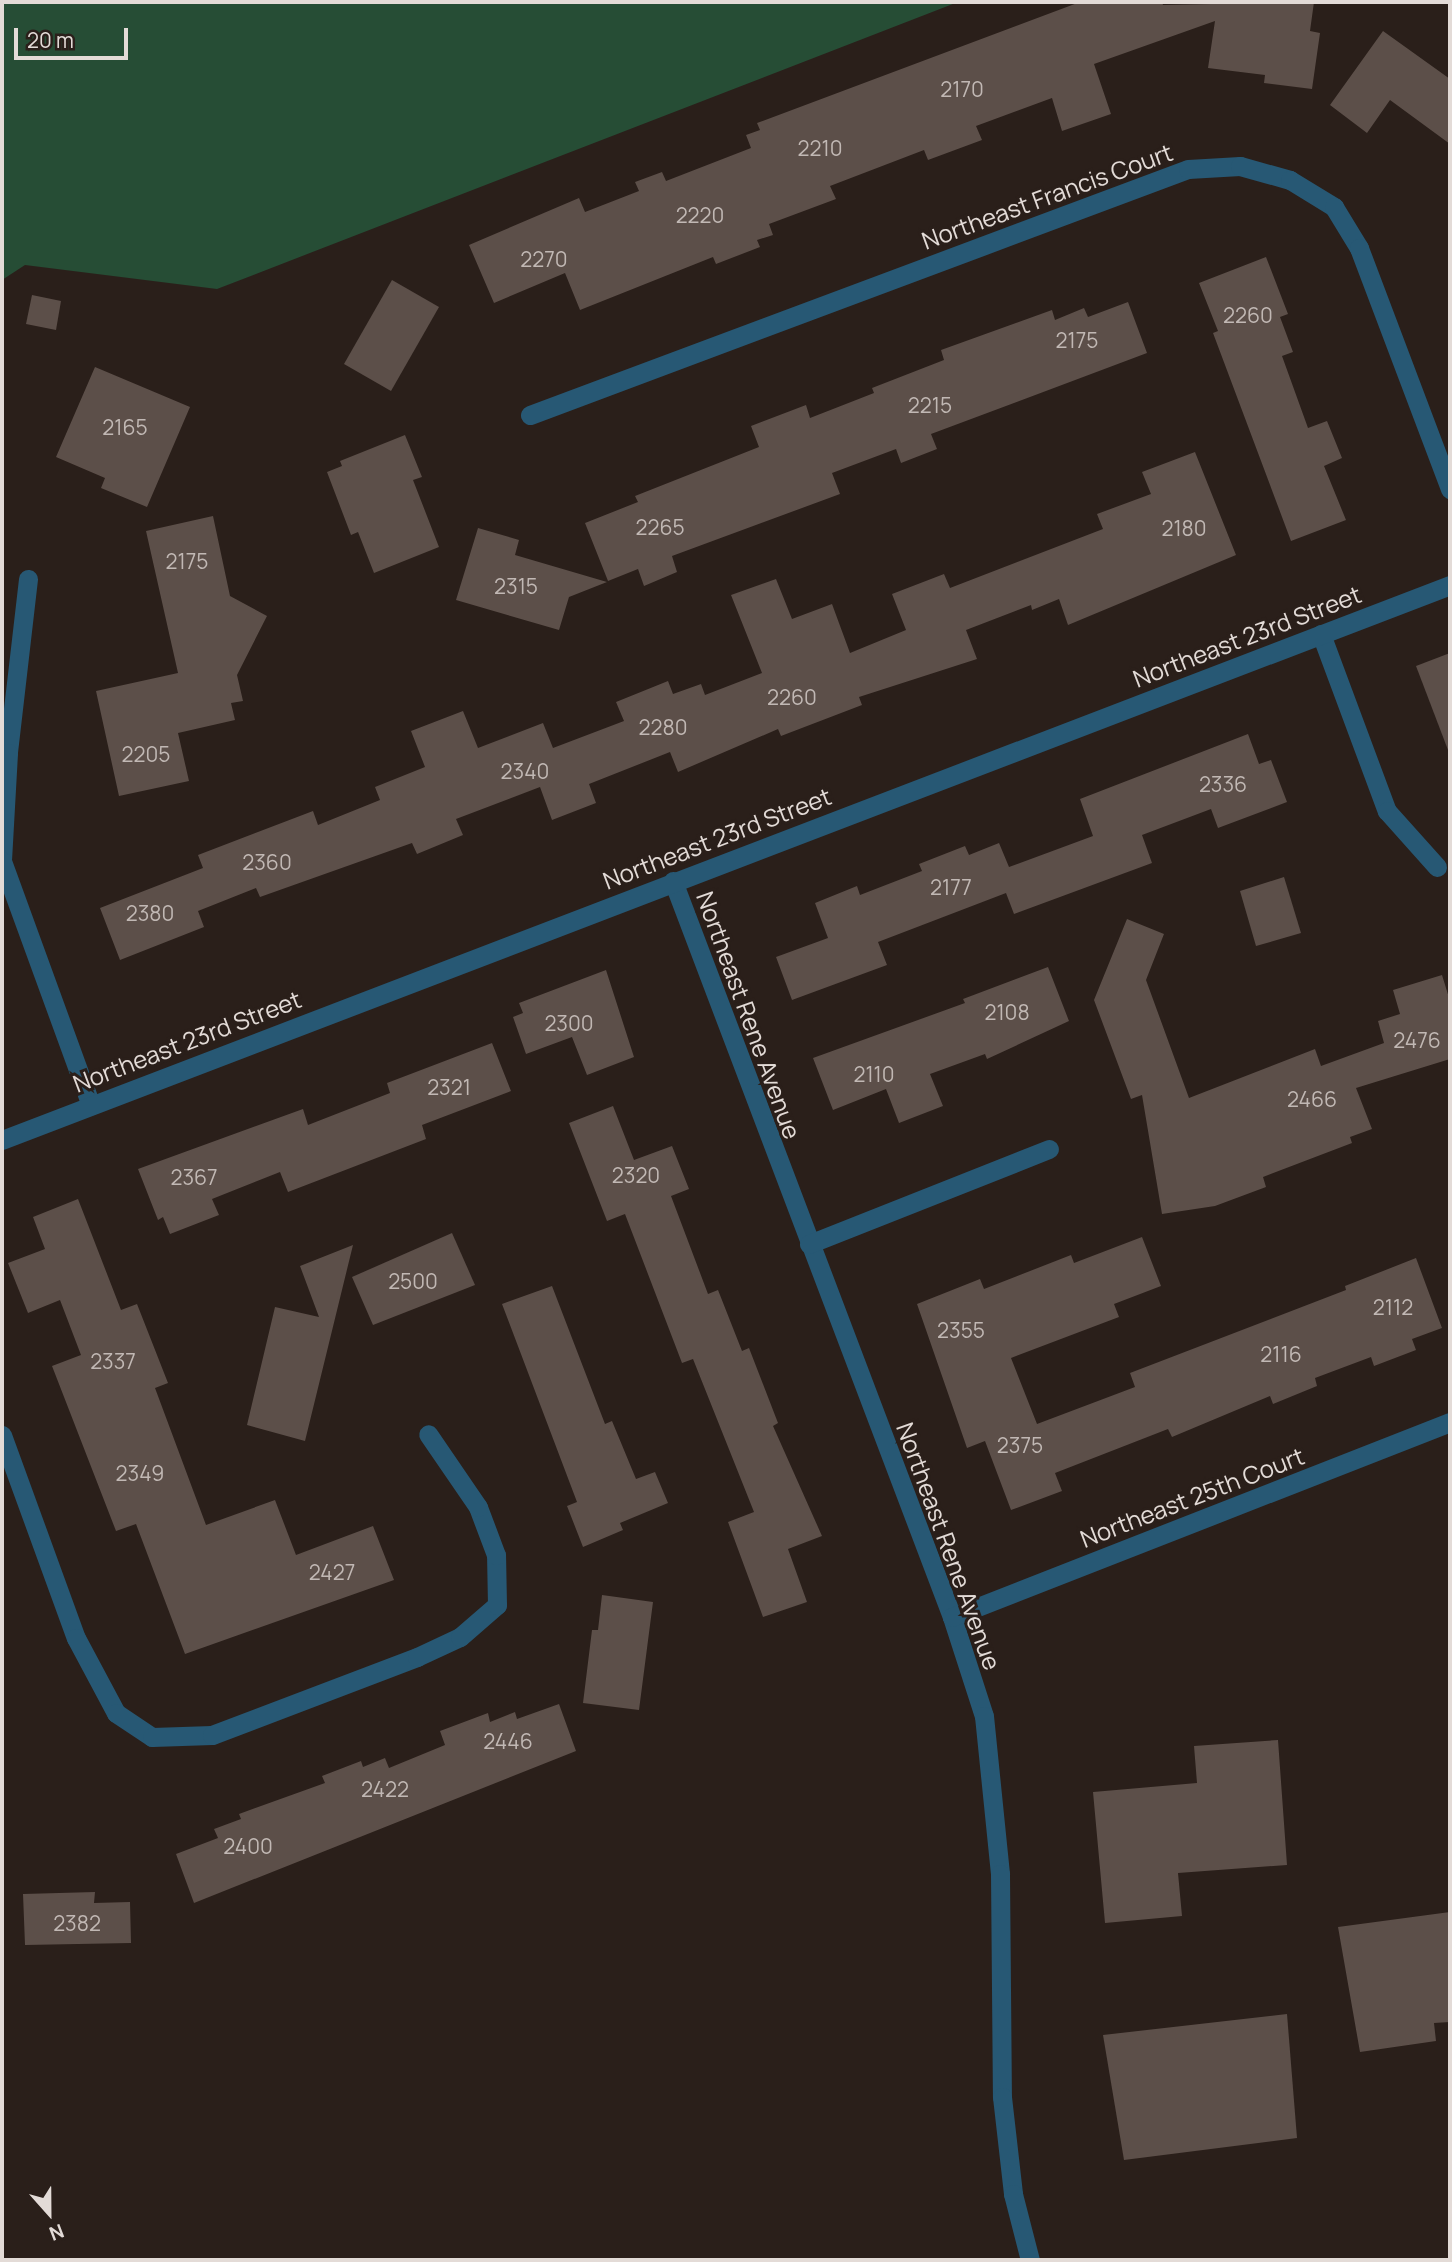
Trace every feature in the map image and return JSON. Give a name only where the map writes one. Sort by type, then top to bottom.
[{"type":"street","name":"Northeast Francis Court","points":[[530,415],[1188,169],[1240,166],[1290,180],[1334,207],[1359,248],[1450,489]]},
{"type":"street","points":[[28,579],[7,765],[2,861],[91,1105]]},
{"type":"street","name":"Northeast 23rd Street","points":[[2,1140],[1450,585]]},
{"type":"street","points":[[1321,634],[1387,811],[1437,867]]},
{"type":"street","name":"Northeast Rene Avenue","points":[[673,881],[952,1617],[984,1716],[993,1781],[1000,1874],[1002,2097],[1013,2194],[1030,2260]]},
{"type":"street","points":[[809,1244],[1049,1149]]},
{"type":"street","name":"Northeast 25th Court","points":[[952,1617],[1450,1422]]},
{"type":"street","points":[[2,1435],[76,1638],[116,1713],[152,1737],[212,1735],[391,1667],[460,1637],[497,1605],[496,1555],[478,1507],[428,1434]]},
{"type":"green space","points":[[2,2],[958,2],[217,289],[25,265],[2,280]]},
{"type":"building","points":[[1080,2],[1162,2],[1163,5],[1314,2],[1310,31],[1320,33],[1312,89],[1264,83],[1265,75],[1208,68],[1215,21],[1094,64],[1111,114],[1062,131],[1052,98],[976,126],[982,140],[928,160],[924,150],[830,186],[836,199],[769,224],[773,235],[757,240],[760,247],[716,264],[713,257],[580,310],[565,273],[494,303],[469,245],[579,198],[585,212],[639,191],[635,182],[662,172],[666,181],[751,148],[746,135],[760,130],[757,123]]},
{"type":"building","points":[[1383,31],[1450,79],[1450,144],[1390,100],[1367,133],[1330,105]]},
{"type":"building","points":[[1266,257],[1288,314],[1280,317],[1293,352],[1282,356],[1308,428],[1327,421],[1342,458],[1324,466],[1346,520],[1291,541],[1213,333],[1218,331],[1199,283]]},
{"type":"building","points":[[392,280],[439,307],[391,391],[344,364]]},
{"type":"building","points":[[32,295],[61,301],[56,330],[26,324]]},
{"type":"building","points":[[1128,302],[1147,353],[931,434],[937,449],[901,463],[896,449],[832,473],[840,494],[672,556],[677,572],[644,586],[638,569],[608,581],[585,523],[638,502],[635,496],[759,447],[751,426],[806,405],[810,418],[874,393],[872,388],[944,360],[941,350],[1052,310],[1055,320],[1084,308],[1088,317]]},
{"type":"building","points":[[95,367],[190,407],[147,507],[101,488],[105,478],[56,457]]},
{"type":"building","points":[[405,435],[422,477],[413,480],[439,547],[374,573],[358,532],[351,535],[327,472],[342,466],[340,461]]},
{"type":"building","points":[[1195,452],[1236,555],[1068,625],[1059,599],[1032,610],[1031,605],[966,630],[977,659],[859,697],[862,705],[781,736],[778,729],[678,772],[670,752],[589,784],[596,803],[552,820],[540,787],[456,819],[463,835],[417,854],[412,843],[260,897],[256,888],[198,911],[204,927],[120,960],[100,908],[203,868],[198,855],[313,811],[318,825],[380,800],[375,787],[425,767],[411,731],[463,711],[478,748],[543,723],[553,748],[624,721],[616,702],[668,681],[673,694],[701,684],[705,695],[762,673],[731,595],[776,579],[792,619],[832,604],[850,653],[906,630],[892,594],[944,574],[950,588],[1103,529],[1097,514],[1151,494],[1142,472]]},
{"type":"building","points":[[213,516],[230,596],[267,616],[237,675],[243,701],[231,703],[235,720],[178,733],[189,781],[119,796],[96,691],[178,673],[146,531]]},
{"type":"building","points":[[478,528],[519,540],[515,555],[607,582],[569,597],[559,630],[456,600]]},
{"type":"building","points":[[1450,653],[1450,749],[1448,750],[1416,666]]},
{"type":"building","points":[[1248,734],[1259,764],[1271,760],[1287,802],[1218,828],[1211,809],[1142,835],[1152,863],[1014,914],[1006,893],[878,942],[887,965],[792,1000],[776,957],[828,938],[815,903],[857,886],[860,895],[922,871],[919,864],[965,846],[969,855],[999,843],[1009,867],[1093,836],[1080,799]]},
{"type":"building","points":[[1284,877],[1301,933],[1256,946],[1240,891]]},
{"type":"building","points":[[1127,919],[1164,934],[1146,980],[1189,1098],[1315,1049],[1321,1066],[1384,1043],[1378,1021],[1400,1014],[1393,990],[1442,975],[1450,1001],[1450,1059],[1356,1088],[1372,1129],[1350,1137],[1352,1143],[1263,1177],[1266,1187],[1215,1206],[1162,1214],[1142,1095],[1131,1099],[1094,1000]]},
{"type":"building","points":[[1048,967],[1069,1021],[987,1059],[985,1054],[930,1074],[943,1106],[899,1123],[886,1089],[833,1110],[813,1058],[965,1003],[963,999]]},
{"type":"building","points":[[606,970],[634,1057],[587,1075],[572,1037],[526,1054],[513,1017],[523,1013],[519,1003]]},
{"type":"building","points":[[492,1043],[511,1091],[422,1125],[426,1139],[288,1192],[280,1172],[212,1199],[219,1215],[170,1234],[163,1217],[158,1220],[138,1169],[303,1109],[308,1125],[390,1093],[387,1083]]},
{"type":"building","points":[[613,1106],[634,1160],[672,1146],[689,1189],[671,1196],[708,1294],[718,1290],[742,1351],[749,1348],[778,1423],[773,1426],[822,1536],[788,1549],[807,1602],[763,1617],[728,1522],[754,1512],[693,1359],[682,1363],[625,1214],[607,1221],[569,1123]]},
{"type":"building","points":[[78,1199],[121,1310],[137,1304],[168,1383],[155,1388],[206,1525],[275,1500],[296,1555],[373,1526],[394,1580],[185,1654],[136,1524],[116,1531],[52,1366],[81,1355],[60,1300],[28,1313],[8,1263],[45,1249],[33,1217]]},
{"type":"building","points":[[452,1233],[475,1285],[373,1325],[352,1277]]},
{"type":"building","points":[[1142,1237],[1161,1286],[1114,1304],[1119,1317],[1011,1358],[1037,1424],[1135,1387],[1130,1373],[1346,1290],[1345,1286],[1416,1258],[1442,1328],[1412,1339],[1416,1350],[1374,1366],[1371,1357],[1315,1378],[1317,1386],[1273,1404],[1270,1396],[1172,1437],[1168,1429],[1055,1473],[1062,1491],[1011,1510],[985,1441],[967,1448],[917,1304],[980,1279],[984,1289],[1071,1255],[1074,1263]]},
{"type":"building","points":[[353,1245],[305,1441],[247,1425],[275,1307],[319,1317],[300,1266]]},
{"type":"building","points":[[552,1286],[605,1424],[612,1421],[636,1479],[655,1472],[668,1503],[620,1523],[623,1530],[583,1547],[567,1506],[577,1502],[502,1304]]},
{"type":"building","points":[[602,1595],[653,1602],[639,1710],[583,1703],[592,1630],[598,1630]]},
{"type":"building","points":[[559,1704],[576,1751],[194,1903],[176,1854],[218,1838],[214,1829],[241,1819],[239,1814],[325,1783],[322,1776],[361,1761],[363,1767],[385,1758],[389,1768],[445,1745],[440,1731],[488,1713],[490,1722],[515,1712],[517,1719]]},
{"type":"building","points":[[1278,1740],[1287,1865],[1178,1873],[1182,1916],[1105,1923],[1093,1792],[1197,1783],[1194,1746]]},
{"type":"building","points":[[95,1892],[94,1903],[130,1902],[131,1943],[25,1945],[23,1894]]},
{"type":"building","points":[[1450,1912],[1450,2022],[1434,2023],[1436,2041],[1360,2052],[1338,1927]]},
{"type":"building","points":[[1287,2014],[1297,2138],[1124,2160],[1103,2035]]}]
